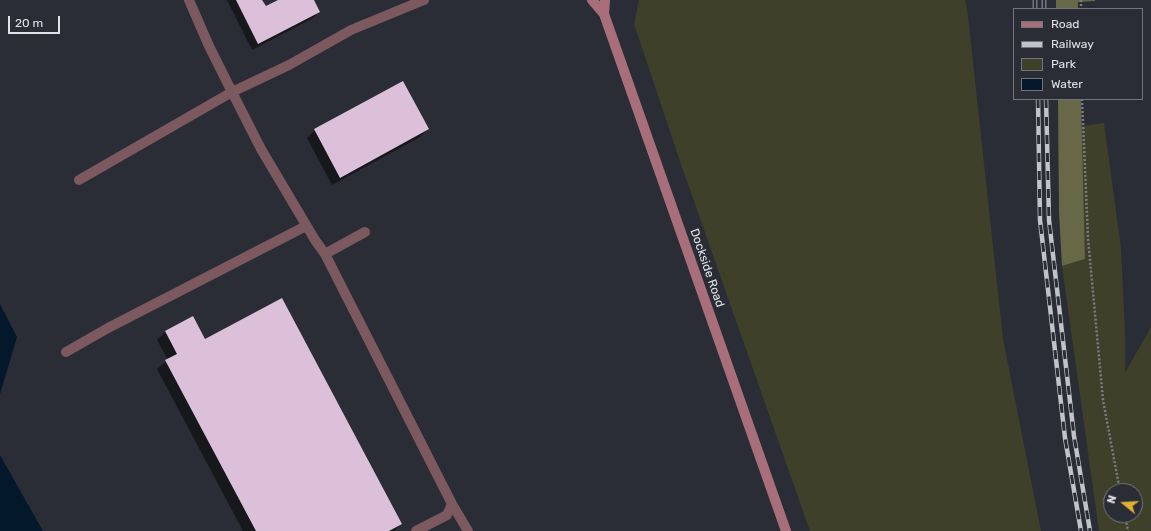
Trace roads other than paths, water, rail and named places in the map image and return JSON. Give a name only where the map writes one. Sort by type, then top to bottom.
[{"type":"main road","name":"Dockside Road","points":[[592,0],[604,14],[786,531]]},
{"type":"main road","name":"Dockside Road","points":[[604,14],[605,0]]},
{"type":"lane","points":[[189,0],[209,46],[261,149],[306,226],[325,254],[452,504],[468,531]]},
{"type":"lane","points":[[78,180],[232,92],[289,65],[351,30],[424,0]]},
{"type":"lane","points":[[66,352],[108,328],[306,226]]},
{"type":"lane","points":[[325,254],[365,232]]},
{"type":"lane","points":[[416,531],[447,515],[452,504]]},
{"type":"water","points":[[0,304],[17,337],[0,394]]},
{"type":"water","points":[[0,455],[43,531],[0,531]]},
{"type":"railway","points":[[1035,0],[1035,8]]},
{"type":"railway","points":[[1044,0],[1044,8]]},
{"type":"railway","points":[[1038,100],[1040,220],[1065,438],[1081,531]]},
{"type":"railway","points":[[1046,100],[1049,220],[1074,436],[1090,531]]}]
